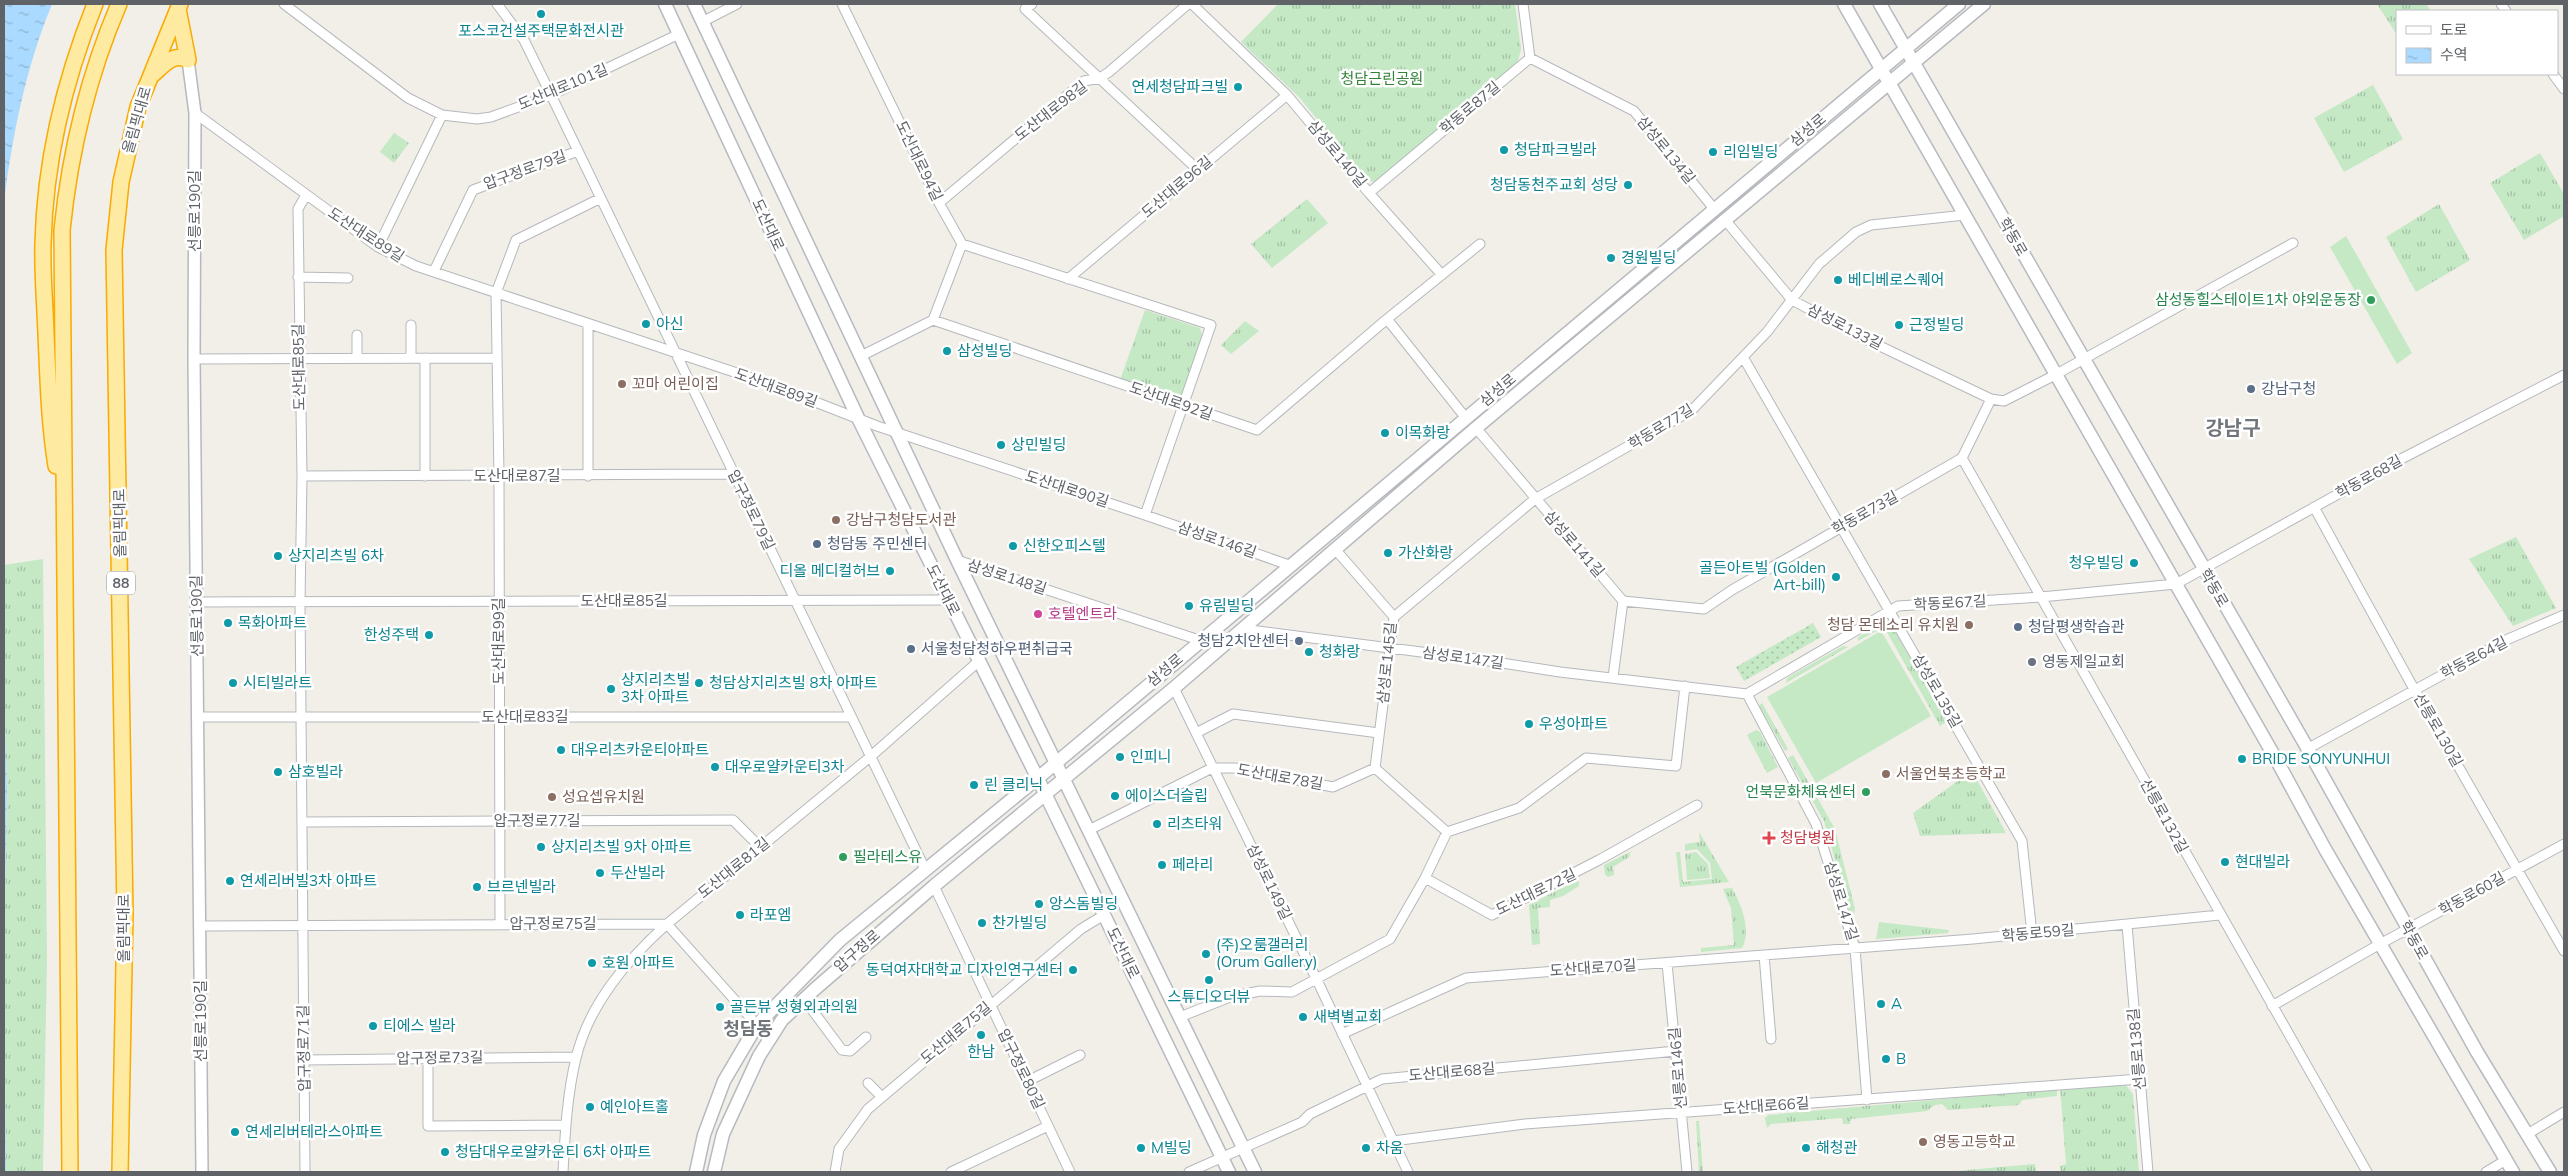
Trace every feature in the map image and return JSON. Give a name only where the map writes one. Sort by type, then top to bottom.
[{"type":"highway","points":[[64,517],[50,426],[43,244],[50,169],[63,102],[81,40],[95,4]]},
{"type":"highway","points":[[70,1172],[62,260],[66,197],[72,158],[85,102],[101,49],[119,4]]},
{"type":"highway","points":[[179,6],[188,60]]},
{"type":"highway","name":"올림픽대로","points":[[120,1172],[125,913],[114,250],[121,182],[138,107],[179,6]]},
{"type":"highway","points":[[148,79],[173,58],[183,57],[188,60]]},
{"type":"main road","name":"도산대로","points":[[665,4],[859,420],[1045,793],[1229,1172]]},
{"type":"main road","name":"도산대로","points":[[694,4],[957,560],[1255,1172]]},
{"type":"main road","name":"학동로","points":[[1844,4],[2380,944],[2513,1172]]},
{"type":"main road","name":"학동로","points":[[1880,4],[2079,362],[2203,569],[2526,1136],[2550,1172]]},
{"type":"main road","name":"삼성로","points":[[1037,777],[1959,4]]},
{"type":"main road","name":"삼성로","points":[[1064,778],[1174,688],[1476,428],[1726,221],[1888,82],[1984,4]]},
{"type":"main road","name":"압구정로","points":[[696,1172],[704,1135],[724,1081],[757,1025],[840,940],[1037,777]]},
{"type":"main road","name":"압구정로","points":[[714,1172],[723,1134],[759,1056],[782,1020],[934,886],[1064,778]]},
{"type":"street","name":"도산대로101길","points":[[284,4],[401,92],[442,114],[477,119],[551,95],[679,34]]},
{"type":"street","name":"압구정로79길","points":[[497,4],[524,40],[925,869]]},
{"type":"street","points":[[702,22],[737,4]]},
{"type":"street","name":"도산대로94길","points":[[842,4],[939,203],[962,244]]},
{"type":"street","points":[[1032,4],[1025,9],[1198,170]]},
{"type":"street","name":"도산대로98길","points":[[939,203],[1084,81],[1100,78],[1190,4]]},
{"type":"street","name":"삼성로140길","points":[[1190,4],[1287,95],[1369,193],[1442,275]]},
{"type":"street","points":[[1523,4],[1530,58]]},
{"type":"street","name":"학동로87길","points":[[1369,193],[1530,58]]},
{"type":"street","name":"삼성로134길","points":[[1530,58],[1634,111],[1715,210]]},
{"type":"street","name":"선릉로190길","points":[[188,60],[195,113],[194,359],[202,1172]]},
{"type":"street","points":[[2554,75],[2564,89]]},
{"type":"street","name":"도산대로96길","points":[[1068,279],[1287,95]]},
{"type":"street","name":"도산대로89길","points":[[195,113],[378,246],[416,266],[764,382],[878,426]]},
{"type":"street","points":[[378,246],[442,114]]},
{"type":"street","name":"압구정로79길","points":[[434,271],[473,190],[578,151]]},
{"type":"street","name":"도산대로85길","points":[[300,602],[302,476],[298,358],[298,210],[306,195]]},
{"type":"street","name":"도산대로99길","points":[[500,924],[499,476],[496,293],[516,240],[601,198]]},
{"type":"street","name":"학동로77길","points":[[1394,617],[1535,499],[1692,410],[1743,357],[1792,300],[1819,264],[1856,232],[1871,225],[1965,215]]},
{"type":"street","name":"삼성로133길","points":[[1726,221],[1792,300],[1865,339],[1991,399]]},
{"type":"street","points":[[1962,458],[1991,399],[2004,400],[2055,375],[2293,243]]},
{"type":"street","points":[[861,356],[933,320],[962,244],[1211,326],[1146,515]]},
{"type":"street","points":[[1442,275],[1480,244]]},
{"type":"street","name":"도산대로92길","points":[[933,320],[1258,430],[1442,275]]},
{"type":"street","points":[[298,277],[348,278]]},
{"type":"street","points":[[1387,320],[1465,417]]},
{"type":"street","points":[[588,324],[588,476]]},
{"type":"street","points":[[411,358],[412,325]]},
{"type":"street","points":[[357,334],[357,358]]},
{"type":"street","name":"삼성로135길","points":[[1743,357],[2022,840],[2032,934]]},
{"type":"street","points":[[425,358],[425,476]]},
{"type":"street","points":[[194,359],[497,358]]},
{"type":"street","name":"학동로68길","points":[[2176,584],[2314,507],[2564,375]]},
{"type":"street","name":"도산대로90길","points":[[878,426],[1146,515]]},
{"type":"street","name":"삼성로141길","points":[[1476,428],[1623,601]]},
{"type":"street","name":"학동로73길","points":[[1623,601],[1704,609],[1732,590],[1962,458]]},
{"type":"street","name":"선릉로132길","points":[[1962,458],[2367,1172]]},
{"type":"street","name":"도산대로87길","points":[[302,476],[733,474]]},
{"type":"street","name":"선릉로130길","points":[[2314,507],[2414,689],[2564,951]]},
{"type":"street","name":"삼성로146길","points":[[1146,515],[1289,565]]},
{"type":"street","name":"삼성로145길","points":[[1335,550],[1394,617],[1374,768]]},
{"type":"street","name":"삼성로148길","points":[[957,560],[1199,640]]},
{"type":"street","name":"학동로67길","points":[[1746,694],[1898,606],[2041,597],[2176,584]]},
{"type":"street","name":"도산대로85길","points":[[196,602],[948,600]]},
{"type":"street","points":[[1613,677],[1623,601]]},
{"type":"street","points":[[300,602],[303,924]]},
{"type":"street","name":"학동로64길","points":[[2307,749],[2506,640],[2564,615]]},
{"type":"street","name":"삼성로147길","points":[[1242,629],[1746,694],[1816,824],[1855,948],[1867,1100]]},
{"type":"street","name":"도산대로81길","points":[[563,1172],[565,1126],[576,1057],[592,1016],[614,980],[638,950],[760,846],[870,757],[979,661]]},
{"type":"street","points":[[1180,1017],[1230,997],[1260,991],[1292,992],[1390,939],[1425,878],[1447,832],[1519,808],[1586,758],[1676,766],[1684,686]]},
{"type":"street","name":"삼성로149길","points":[[1174,688],[1316,978],[1366,1087],[1408,1172]]},
{"type":"street","points":[[1196,733],[1233,714],[1379,733]]},
{"type":"street","name":"도산대로83길","points":[[199,717],[851,717]]},
{"type":"street","name":"도산대로78길","points":[[1089,830],[1212,768],[1235,768],[1333,787],[1374,768]]},
{"type":"street","points":[[1374,768],[1447,832]]},
{"type":"street","name":"도산대로72길","points":[[1425,878],[1492,915],[1599,860],[1697,805]]},
{"type":"street","name":"압구정로77길","points":[[302,822],[733,820],[760,846]]},
{"type":"street","name":"학동로60길","points":[[2380,944],[2564,844]]},
{"type":"street","name":"압구정로80길","points":[[934,886],[1070,1172]]},
{"type":"street","name":"도산대로75길","points":[[834,1172],[839,1149],[848,1134],[868,1109],[1081,929],[1104,915]]},
{"type":"street","name":"학동로59길","points":[[1855,948],[2032,934],[2220,915]]},
{"type":"street","name":"압구정로75길","points":[[201,926],[303,924],[667,924]]},
{"type":"street","name":"압구정로71길","points":[[303,924],[306,1172]]},
{"type":"street","points":[[667,924],[757,1025]]},
{"type":"street","name":"선릉로138길","points":[[2126,925],[2148,1172]]},
{"type":"street","points":[[2272,1006],[2380,944]]},
{"type":"street","name":"도산대로70길","points":[[1342,1034],[1466,978],[1855,948]]},
{"type":"street","points":[[1764,955],[1771,1039]]},
{"type":"street","name":"선릉로146길","points":[[1667,963],[1687,1172]]},
{"type":"street","points":[[804,999],[842,1050],[850,1051],[866,1037]]},
{"type":"street","name":"도산대로68길","points":[[1189,1172],[1302,1122],[1310,1114],[1382,1079],[1676,1051]]},
{"type":"street","points":[[1028,1081],[1080,1055]]},
{"type":"street","name":"압구정로73길","points":[[304,1060],[576,1057]]},
{"type":"street","points":[[428,1058],[428,1126],[565,1126]]},
{"type":"street","name":"도산대로66길","points":[[1393,1141],[1525,1124],[2140,1079]]},
{"type":"street","points":[[868,1083],[882,1097]]},
{"type":"street","points":[[2526,1136],[2564,1112]]},
{"type":"street","points":[[951,1172],[1048,1126]]},
{"type":"street","points":[[2486,1172],[2506,1160]]},
{"type":"green space","name":"청담근린공원","points":[[1278,4],[1515,4],[1521,49],[1517,65],[1374,182],[1365,179],[1300,98],[1241,42]]},
{"type":"green space","points":[[2377,4],[2426,4],[2430,10],[2396,10],[2396,33]]},
{"type":"green space","points":[[2373,85],[2403,139],[2344,172],[2314,118]]},
{"type":"green space","points":[[394,133],[409,143],[394,163],[380,152]]},
{"type":"green space","points":[[2540,153],[2564,194],[2564,216],[2524,240],[2490,183]]},
{"type":"green space","points":[[1307,199],[1328,223],[1272,268],[1251,244]]},
{"type":"green space","points":[[2439,204],[2470,260],[2416,292],[2386,237]]},
{"type":"green space","name":"삼성동힐스테이트1차 야외운동장","points":[[2346,236],[2412,353],[2397,364],[2330,247]]},
{"type":"green space","points":[[1145,310],[1200,328],[1202,335],[1182,396],[1171,397],[1120,380]]},
{"type":"green space","points":[[1245,321],[1259,331],[1231,354],[1221,345]]},
{"type":"green space","points":[[2516,537],[2556,608],[2513,626],[2469,559]]},
{"type":"green space","points":[[43,559],[47,959],[43,1172],[6,1172],[4,953],[7,788],[4,692],[4,565]]},
{"type":"green space","points":[[1813,623],[1821,637],[1744,681],[1736,667]]},
{"type":"green space","points":[[1884,623],[1891,624],[1946,722],[1940,726],[1884,627],[1858,641],[1858,637]]},
{"type":"green space","points":[[1881,631],[1931,716],[1816,783],[1767,697]]},
{"type":"green space","points":[[1843,646],[1848,647],[1786,683],[1787,678]]},
{"type":"green space","points":[[1762,703],[1788,749],[1785,751],[1759,706]]},
{"type":"green space","points":[[1756,730],[1760,732],[1778,767],[1767,773],[1747,735]]},
{"type":"green space","points":[[1793,755],[1835,829],[1855,909],[1852,920],[1824,821],[1788,758]]},
{"type":"green space","points":[[1972,771],[2006,833],[1920,836],[1913,813]]},
{"type":"green space","points":[[1699,832],[1729,882],[1680,887],[1676,852],[1680,852],[1683,882],[1712,879],[1710,863],[1697,849],[1685,851],[1685,844],[1700,842]]},
{"type":"green space","points":[[1634,850],[1630,853],[1629,857],[1613,867],[1614,875],[1608,877],[1605,874],[1604,865]]},
{"type":"green space","points":[[1696,852],[1708,864],[1710,878],[1687,880],[1685,854]]},
{"type":"green space","points":[[1579,879],[1579,886],[1563,896],[1550,900],[1550,907],[1538,908],[1540,944],[1532,945],[1529,905]]},
{"type":"green space","points":[[1732,888],[1742,910],[1746,926],[1745,941],[1742,948],[1701,952],[1701,948],[1734,945],[1731,908],[1723,889]]},
{"type":"green space","points":[[1879,922],[1949,930],[1948,933],[1876,939]]},
{"type":"green space","points":[[2124,1083],[2133,1094],[2139,1172],[2061,1172],[2060,1166],[2066,1164],[2060,1088]]},
{"type":"green space","points":[[2057,1089],[2057,1096],[2022,1100],[2019,1105],[1948,1110],[1942,1104],[1935,1105],[1927,1111],[1851,1119],[1850,1124],[1843,1124],[1842,1118],[1771,1124],[1767,1128],[1765,1118],[1768,1115]]},
{"type":"green space","points":[[1696,1121],[1699,1121],[1703,1172],[1699,1172]]},
{"type":"green space","points":[[2035,1164],[2036,1172],[1945,1172]]},
{"type":"water","points":[[4,4],[52,4],[27,77],[11,152],[4,203]]},
{"type":"water","points":[[4,692],[7,788],[4,953]]},
{"type":"water","points":[[4,982],[6,1172],[4,1172]]},
{"type":"place","name":"포스코건설주택문화전시관","points":[[541,14]]},
{"type":"place","name":"연세청담파크빌","points":[[1238,87]]},
{"type":"place","name":"청담파크빌라","points":[[1504,150]]},
{"type":"place","name":"리임빌딩","points":[[1713,152]]},
{"type":"place","name":"청담동천주교회 성당","points":[[1628,185]]},
{"type":"place","name":"경원빌딩","points":[[1611,258]]},
{"type":"place","name":"베디베로스퀘어","points":[[1838,280]]},
{"type":"place","name":"삼성동힐스테이트1차 야외운동장","points":[[2371,300]]},
{"type":"place","name":"아신","points":[[646,324]]},
{"type":"place","name":"근정빌딩","points":[[1899,325]]},
{"type":"place","name":"삼성빌딩","points":[[947,351]]},
{"type":"place","name":"꼬마 어린이집","points":[[622,384]]},
{"type":"place","name":"강남구청","points":[[2251,389]]},
{"type":"place","name":"이목화랑","points":[[1385,433]]},
{"type":"place","name":"상민빌딩","points":[[1001,445]]},
{"type":"place","name":"강남구청담도서관","points":[[836,520]]},
{"type":"place","name":"청담동 주민센터","points":[[817,544]]},
{"type":"place","name":"신한오피스텔","points":[[1013,546]]},
{"type":"place","name":"가산화랑","points":[[1388,553]]},
{"type":"place","name":"상지리츠빌 6차","points":[[278,556]]},
{"type":"place","name":"청우빌딩","points":[[2134,563]]},
{"type":"place","name":"디올 메디컬허브","points":[[890,571]]},
{"type":"place","name":"골든아트빌 (Golden Art-bill)","points":[[1836,577]]},
{"type":"place","name":"유림빌딩","points":[[1189,606]]},
{"type":"place","name":"호텔엔트라","points":[[1038,614]]},
{"type":"place","name":"목화아파트","points":[[228,623]]},
{"type":"place","name":"청담 몬테소리 유치원","points":[[1969,625]]},
{"type":"place","name":"청담평생학습관","points":[[2018,627]]},
{"type":"place","name":"한성주택","points":[[429,635]]},
{"type":"place","name":"청담2치안센터","points":[[1299,641]]},
{"type":"place","name":"서울청담청하우편취급국","points":[[911,649]]},
{"type":"place","name":"청화랑","points":[[1309,652]]},
{"type":"place","name":"영동제일교회","points":[[2032,662]]},
{"type":"place","name":"시티빌라트","points":[[233,683]]},
{"type":"place","name":"청담상지리츠빌 8차 아파트","points":[[699,683]]},
{"type":"place","name":"상지리츠빌 3차 아파트","points":[[611,689]]},
{"type":"place","name":"우성아파트","points":[[1529,724]]},
{"type":"place","name":"대우리츠카운티아파트","points":[[561,750]]},
{"type":"place","name":"인피니","points":[[1120,757]]},
{"type":"place","name":"BRIDE SONYUNHUI","points":[[2242,759]]},
{"type":"place","name":"대우로얄카운티3차","points":[[715,767]]},
{"type":"place","name":"삼호빌라","points":[[278,772]]},
{"type":"place","name":"서울언북초등학교","points":[[1886,774]]},
{"type":"place","name":"린 클리닉","points":[[974,785]]},
{"type":"place","name":"언북문화체육센터","points":[[1866,792]]},
{"type":"place","name":"에이스더슬립","points":[[1115,796]]},
{"type":"place","name":"성요셉유치원","points":[[552,797]]},
{"type":"place","name":"리츠타워","points":[[1157,824]]},
{"type":"place","name":"청담병원","points":[[1769,838]]},
{"type":"place","name":"상지리츠빌 9차 아파트","points":[[541,847]]},
{"type":"place","name":"필라테스유","points":[[843,857]]},
{"type":"place","name":"현대빌라","points":[[2225,862]]},
{"type":"place","name":"페라리","points":[[1162,865]]},
{"type":"place","name":"두산빌라","points":[[600,873]]},
{"type":"place","name":"연세리버빌3차 아파트","points":[[230,881]]},
{"type":"place","name":"브르넨빌라","points":[[477,887]]},
{"type":"place","name":"앙스돔빌딩","points":[[1039,904]]},
{"type":"place","name":"라포엠","points":[[740,915]]},
{"type":"place","name":"찬가빌딩","points":[[982,923]]},
{"type":"place","name":"(주)오룸갤러리 (Orum Gallery)","points":[[1206,954]]},
{"type":"place","name":"호원 아파트","points":[[592,963]]},
{"type":"place","name":"동덕여자대학교 디자인연구센터","points":[[1073,970]]},
{"type":"place","name":"스튜디오더뷰","points":[[1209,980]]},
{"type":"place","name":"A","points":[[1881,1004]]},
{"type":"place","name":"골든뷰 성형외과의원","points":[[720,1007]]},
{"type":"place","name":"새벽별교회","points":[[1303,1017]]},
{"type":"place","name":"티에스 빌라","points":[[373,1026]]},
{"type":"place","name":"한남","points":[[981,1035]]},
{"type":"place","name":"B","points":[[1886,1059]]},
{"type":"place","name":"예인아트홀","points":[[590,1107]]},
{"type":"place","name":"연세리버테라스아파트","points":[[235,1132]]},
{"type":"place","name":"영동고등학교","points":[[1923,1142]]},
{"type":"place","name":"M빌딩","points":[[1141,1148]]},
{"type":"place","name":"차움","points":[[1366,1148]]},
{"type":"place","name":"해청관","points":[[1806,1148]]},
{"type":"place","name":"청담대우로얄카운티 6차 아파트","points":[[445,1152]]},
{"type":"district","name":"강남구","points":[[2233,428]]},
{"type":"district","name":"청담동","points":[[748,1029]]}]
